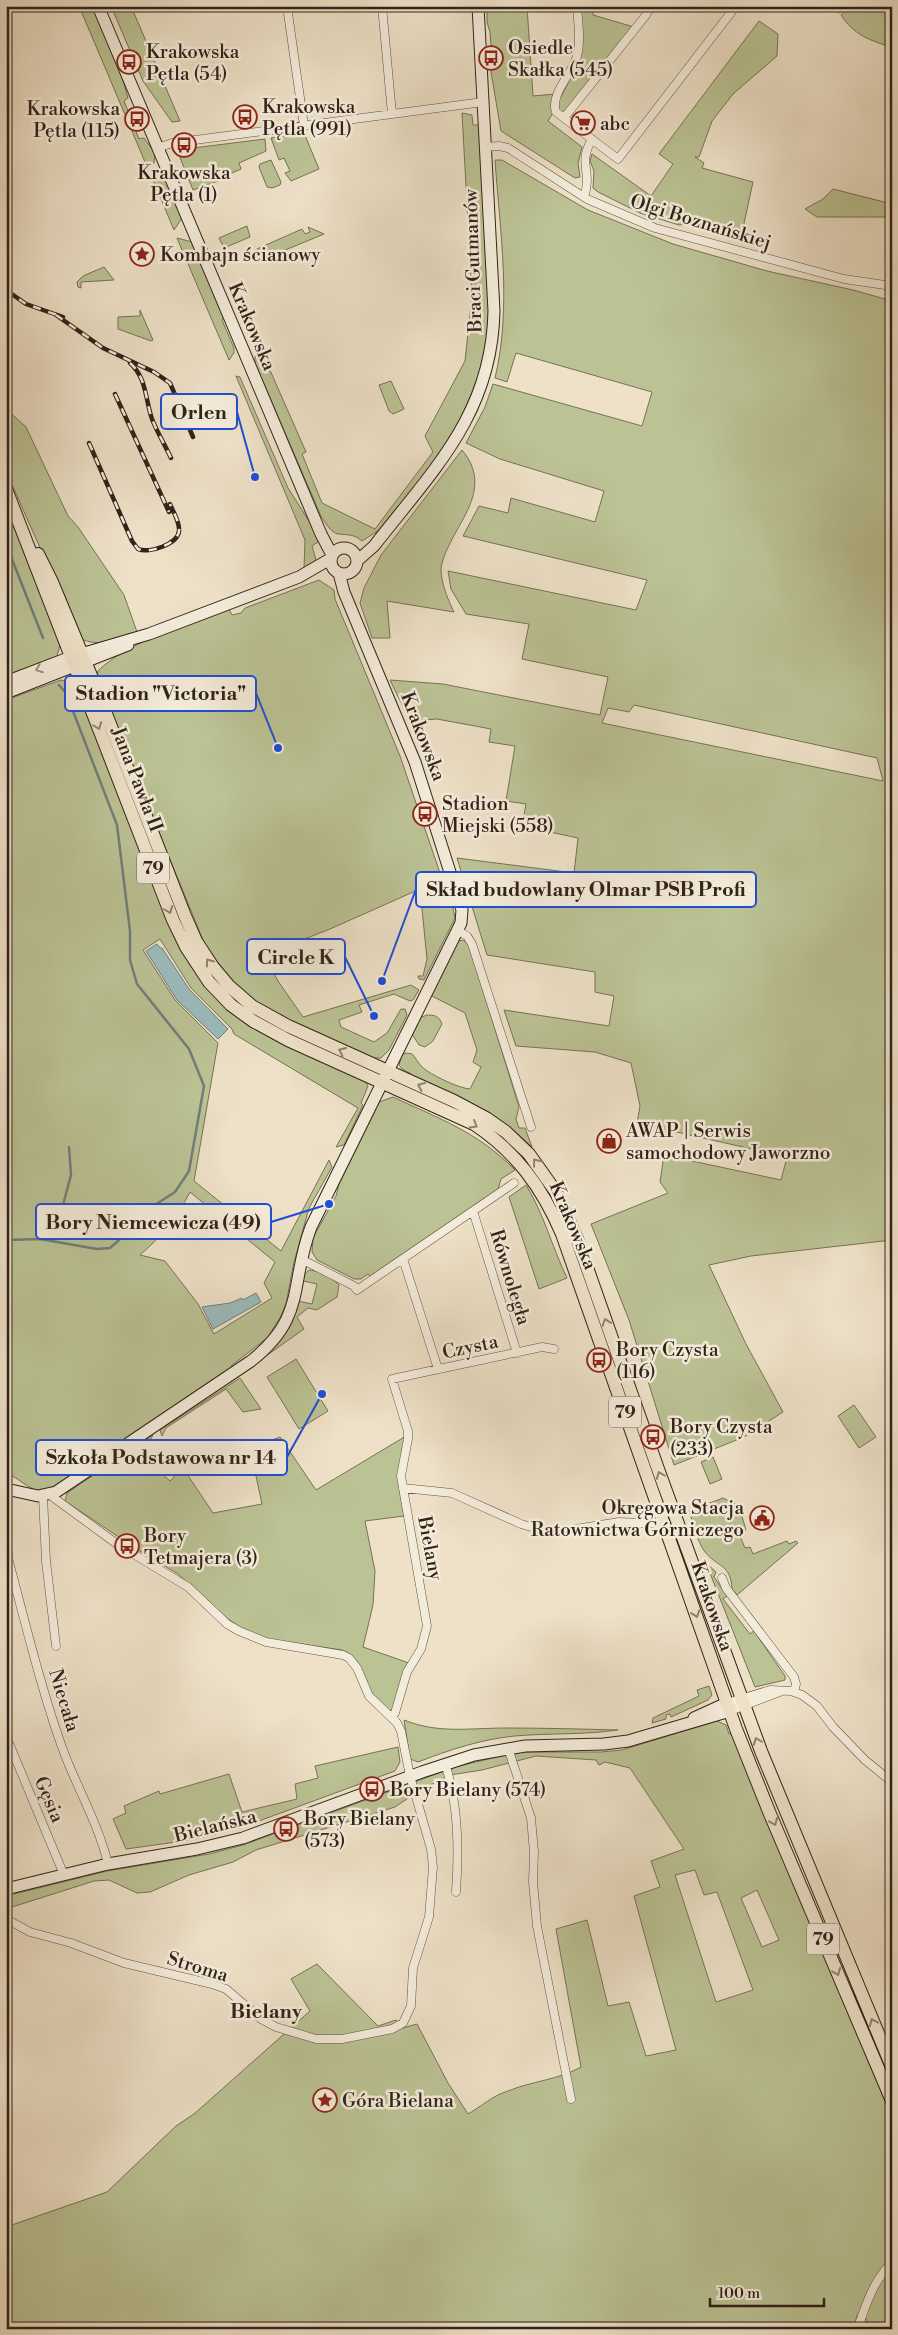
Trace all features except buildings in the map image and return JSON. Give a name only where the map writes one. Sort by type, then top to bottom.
[{"type":"main road","name":"Jana Pawła II","points":[[6,489],[26,536],[38,574],[78,660],[185,916],[200,947],[213,967],[241,997],[264,1014],[384,1076]]},
{"type":"main road","name":"Krakowska","points":[[384,1076],[466,1120],[493,1137],[516,1158],[540,1189],[565,1241],[728,1707],[770,1814],[892,2101]]},
{"type":"main road","name":"Krakowska","points":[[384,1076],[472,1110],[499,1127],[529,1154],[556,1192],[577,1239],[658,1470],[774,1784],[892,2067]]},
{"type":"street","name":"Krakowska","points":[[98,6],[316,522],[421,777],[462,910],[462,917],[457,930]]},
{"type":"street","points":[[287,6],[304,126]]},
{"type":"street","points":[[382,6],[392,114]]},
{"type":"street","name":"Braci Gutmanów","points":[[357,561],[382,537],[456,440],[475,404],[487,370],[493,338],[494,311],[478,6]]},
{"type":"street","points":[[577,6],[577,56],[557,96],[554,107],[556,112],[618,159],[736,6]]},
{"type":"street","points":[[564,118],[634,31],[651,6]]},
{"type":"street","points":[[157,148],[172,143],[483,102]]},
{"type":"street","points":[[584,196],[588,185],[588,173],[584,163],[585,151],[592,139]]},
{"type":"street","name":"Olgi Boznańskiej","points":[[485,147],[499,146],[508,148],[584,196],[655,228],[844,279],[892,286]]},
{"type":"street","name":"Krakowska","points":[[316,522],[346,549],[355,554],[357,561]]},
{"type":"street","points":[[6,682],[78,660],[334,565],[346,549],[382,537]]},
{"type":"street","points":[[334,565],[345,574],[352,572],[357,561]]},
{"type":"street","name":"Krakowska","points":[[352,572],[352,608]]},
{"type":"street","points":[[6,693],[57,673],[78,660],[119,650],[149,634]]},
{"type":"street","points":[[57,673],[86,679],[100,656]]},
{"type":"street","points":[[46,1495],[63,1488],[264,1350],[280,1334],[290,1315],[301,1259],[313,1223],[457,930],[468,936],[472,944],[531,1127]]},
{"type":"street","points":[[301,1259],[354,1286],[357,1290],[514,1183]]},
{"type":"street","name":"Równoległa","points":[[473,1211],[517,1352]]},
{"type":"street","points":[[403,1259],[438,1369]]},
{"type":"street","name":"Czysta","points":[[392,1379],[542,1347],[554,1349]]},
{"type":"street","name":"Bielany","points":[[391,1717],[395,1713],[408,1672],[421,1649],[427,1626],[403,1488],[402,1468],[408,1439],[392,1379]]},
{"type":"street","points":[[403,1488],[452,1493],[521,1524],[551,1533],[619,1522],[663,1524]]},
{"type":"street","points":[[6,1489],[46,1495],[117,1544],[188,1587],[222,1620],[239,1631],[266,1642],[343,1655],[349,1658],[357,1668],[369,1696],[391,1717],[401,1731],[410,1776]]},
{"type":"street","points":[[46,1495],[46,1560],[56,1646]]},
{"type":"street","name":"Niecała","points":[[6,1540],[10,1562],[53,1720],[73,1777],[104,1849],[108,1864]]},
{"type":"street","points":[[722,1578],[726,1588],[794,1677],[796,1684],[794,1692]]},
{"type":"street","points":[[728,1707],[782,1691],[794,1692],[812,1702],[843,1738],[892,1782]]},
{"type":"street","name":"Bielańska","points":[[6,1889],[108,1864],[197,1850],[243,1838],[444,1764],[508,1748],[628,1741],[728,1707]]},
{"type":"street","name":"Gęsia","points":[[6,1736],[64,1875]]},
{"type":"street","points":[[508,1748],[531,1818],[534,1852],[532,1882],[537,1926],[571,2099]]},
{"type":"street","points":[[444,1764],[450,1778],[458,1845],[456,1892]]},
{"type":"street","name":"Stroma","points":[[6,1919],[30,1932],[71,1943],[124,1963],[226,1989],[261,2019],[276,2027],[316,2039],[342,2039],[392,2029],[403,2023],[411,2006],[413,1968],[429,1917],[433,1867],[431,1849],[410,1776]]},
{"type":"street","points":[[858,2329],[871,2291],[878,2277],[892,2263]]},
{"type":"green space","points":[[79,6],[93,6],[121,74],[128,98],[124,101],[139,139],[144,138],[155,153],[154,163],[148,169]]},
{"type":"green space","points":[[111,6],[131,6],[180,121],[172,122],[143,81]]},
{"type":"green space","points":[[487,6],[527,6],[533,96],[555,94],[561,97],[576,67],[580,10],[584,6],[592,6],[593,15],[634,27],[563,115],[556,108],[548,121],[582,147],[578,163],[580,177],[575,178],[501,131],[491,72],[492,59],[490,32],[487,22]]},
{"type":"green space","points":[[836,6],[892,6],[892,47],[869,39],[857,32],[841,15],[848,9],[839,13]]},
{"type":"green space","points":[[759,21],[778,34],[777,56],[733,94],[712,121],[699,157],[695,157],[704,163],[702,168],[753,182],[741,237],[694,223],[679,225],[640,213],[593,188],[594,171],[590,161],[592,154],[651,196],[673,164],[659,154]]},
{"type":"green space","points":[[462,113],[472,115],[473,125],[480,125],[490,302],[487,347],[474,396],[450,442],[384,527],[362,541],[354,536],[333,532],[321,516],[255,363],[255,357],[258,351],[262,352],[306,452],[302,454],[322,503],[375,529],[433,452],[425,436],[465,361],[472,295]]},
{"type":"green space","points":[[304,133],[319,169],[291,181],[285,173],[290,171],[284,158],[279,160],[271,138]]},
{"type":"green space","points":[[265,139],[266,151],[239,163],[241,169],[225,176],[226,178],[193,190],[177,150]]},
{"type":"green space","points":[[271,160],[281,182],[280,185],[272,188],[267,187],[259,167],[260,164]]},
{"type":"green space","points":[[495,160],[502,160],[588,210],[673,244],[767,271],[853,290],[892,301],[892,1240],[751,1256],[709,1265],[746,1344],[783,1412],[744,1437],[674,1465],[629,1320],[591,1224],[668,1193],[660,1182],[664,1155],[781,1180],[787,1157],[637,1123],[640,1106],[631,1063],[595,1052],[516,1046],[504,1010],[609,1026],[614,996],[595,992],[595,972],[487,955],[457,858],[574,873],[578,838],[522,826],[526,804],[506,801],[515,746],[489,742],[491,729],[437,719],[410,721],[390,680],[443,684],[600,715],[608,677],[522,659],[529,624],[466,614],[451,589],[448,571],[636,610],[647,580],[463,536],[479,506],[508,513],[511,498],[595,522],[604,491],[500,459],[466,443],[485,407],[493,384],[642,426],[652,392],[516,353],[507,382],[495,378],[503,324],[504,297],[502,242]],"holes":[[[634,705],[877,758],[883,781],[602,723],[608,708],[629,712]]]},
{"type":"green space","points":[[158,172],[164,174],[182,218],[174,230],[151,175]]},
{"type":"green space","points":[[833,189],[892,204],[892,217],[817,217],[805,209],[823,199]]},
{"type":"green space","points":[[247,226],[250,237],[224,248],[219,238]]},
{"type":"green space","points":[[308,227],[324,234],[261,260],[257,249],[302,229],[305,234],[310,232]]},
{"type":"green space","points":[[177,238],[192,242],[224,316],[222,320],[234,348],[234,353],[229,360]]},
{"type":"green space","points":[[104,267],[114,280],[81,282],[81,288],[78,287],[77,282],[83,276]]},
{"type":"green space","points":[[140,310],[153,340],[151,341],[118,329],[118,317],[140,316]]},
{"type":"green space","points":[[236,376],[240,377],[288,488],[321,540],[312,546],[316,560],[304,569],[305,540]]},
{"type":"green space","points":[[391,381],[404,409],[393,414],[389,411],[379,385]]},
{"type":"green space","points":[[6,409],[26,427],[68,516],[78,527],[124,595],[137,632],[101,642],[87,641],[80,638],[6,471]]},
{"type":"green space","points":[[462,450],[471,465],[475,479],[474,493],[469,507],[447,549],[441,568],[444,588],[454,612],[387,601],[390,638],[372,638],[360,603],[364,588],[381,555]]},
{"type":"green space","points":[[6,502],[60,645],[57,656],[6,675]]},
{"type":"green space","points":[[319,580],[334,590],[335,599],[400,756],[440,873],[418,882],[420,889],[330,929],[264,955],[278,981],[303,1017],[411,985],[419,990],[413,1000],[410,1001],[394,994],[359,1005],[362,1012],[339,1020],[341,1027],[374,1042],[387,1033],[401,1009],[405,1009],[407,1015],[389,1050],[381,1058],[374,1058],[324,1037],[272,1012],[244,992],[214,958],[205,945],[97,681],[98,671],[111,660],[142,642],[229,609],[232,615],[241,613],[245,608]]},
{"type":"green space","points":[[61,680],[75,684],[79,690],[174,934],[192,965],[211,990],[231,1011],[254,1027],[278,1042],[365,1081],[368,1086],[361,1103],[363,1105],[344,1145],[336,1147],[358,1108],[234,1034],[232,1029],[191,988],[160,939],[143,950],[175,1000],[218,1043],[194,1181],[281,1251],[329,1160],[332,1167],[309,1208],[294,1262],[286,1304],[280,1318],[267,1338],[231,1366],[233,1369],[166,1415],[104,1457],[43,1491],[33,1489],[6,1474],[6,700]],"holes":[[[190,1192],[275,1262],[264,1283],[272,1298],[214,1334],[198,1304],[165,1261],[140,1255],[168,1226]]]},
{"type":"green space","points":[[437,887],[450,894],[455,918],[424,980],[419,979],[418,976],[423,976],[427,959],[420,889]]},
{"type":"green space","points":[[463,940],[469,945],[519,1107],[516,1119],[519,1128],[525,1128],[532,1147],[504,1124],[474,1106],[410,1076],[410,1073],[399,1065],[402,1055],[406,1053],[412,1054],[422,1067],[432,1074],[452,1084],[470,1089],[481,1067],[473,1062],[477,1050],[465,1013],[432,996],[432,990],[458,941]]},
{"type":"green space","points":[[427,1015],[436,1016],[442,1024],[433,1041],[425,1047],[419,1045],[412,1034],[419,1018]]},
{"type":"green space","points":[[393,1097],[473,1136],[515,1170],[501,1179],[498,1189],[370,1276],[368,1274],[361,1279],[354,1279],[317,1260],[312,1252],[313,1238],[336,1196],[339,1184],[379,1102]]},
{"type":"green space","points":[[526,1185],[538,1207],[567,1278],[539,1289],[509,1197]]},
{"type":"green space","points":[[309,1270],[321,1273],[336,1282],[339,1285],[337,1297],[317,1310],[308,1308],[297,1317],[304,1329],[266,1356],[286,1331],[298,1301],[312,1304],[317,1284],[303,1281],[304,1275]]},
{"type":"green space","points":[[296,1359],[328,1411],[299,1429],[267,1377]]},
{"type":"green space","points":[[240,1378],[261,1409],[243,1412],[226,1389],[166,1428],[162,1436],[160,1430]]},
{"type":"green space","points":[[854,1405],[876,1437],[859,1448],[838,1416]]},
{"type":"green space","points":[[153,1435],[146,1448],[154,1466],[170,1481],[183,1468],[213,1513],[262,1504],[250,1448],[280,1437],[316,1490],[406,1436],[400,1492],[404,1516],[365,1521],[375,1571],[373,1605],[363,1647],[409,1663],[392,1710],[389,1711],[372,1694],[359,1665],[348,1653],[342,1650],[268,1639],[241,1628],[220,1613],[178,1574],[138,1550],[65,1501],[67,1493]]},
{"type":"green space","points":[[713,1457],[722,1479],[710,1484],[701,1462]]},
{"type":"green space","points":[[723,1498],[739,1506],[746,1530],[739,1534],[745,1548],[750,1547],[753,1554],[787,1541],[789,1544],[796,1541],[798,1543],[737,1595],[732,1589],[726,1570],[702,1548],[689,1511]]},
{"type":"green space","points":[[706,1563],[716,1572],[714,1577],[727,1596],[723,1599],[750,1634],[754,1631],[785,1676],[785,1680],[755,1687]]},
{"type":"green space","points":[[709,1686],[712,1695],[708,1700],[671,1717],[670,1714],[666,1715],[666,1719],[652,1723],[653,1718],[699,1696],[697,1690]]},
{"type":"green space","points":[[404,1720],[442,1729],[618,1730],[503,1737],[442,1753],[418,1762],[410,1759]]},
{"type":"green space","points":[[717,1721],[726,1725],[729,1734],[732,1734],[892,2117],[892,2324],[887,2329],[864,2329],[867,2320],[857,2315],[854,2329],[6,2329],[6,2227],[107,2192],[176,2126],[194,2114],[310,2011],[291,1979],[317,1964],[378,2026],[396,2020],[403,2028],[417,2024],[448,2083],[468,2114],[502,2093],[563,2075],[581,2067],[556,1929],[587,1920],[608,2006],[629,2002],[646,2056],[676,2050],[634,1896],[660,1887],[651,1861],[684,1849],[630,1768],[605,1762],[599,1765],[596,1760],[536,1756],[482,1770],[450,1775],[417,1792],[395,1807],[256,1850],[233,1862],[189,1875],[150,1892],[137,1893],[109,1880],[94,1881],[9,1908],[6,1907],[6,1896],[107,1871],[209,1854],[243,1845],[455,1767],[501,1756],[524,1752],[601,1752],[622,1750]],"holes":[[[695,1870],[704,1895],[717,1892],[753,1990],[716,2002],[675,1875]],[[757,1890],[779,1940],[762,1947],[741,1898]]]},
{"type":"green space","points":[[398,1747],[400,1762],[395,1771],[240,1828],[191,1840],[126,1849],[113,1819],[126,1813],[124,1806],[159,1791],[160,1794],[229,1774],[242,1812],[297,1799],[295,1784],[318,1778],[315,1766]]},
{"type":"water","points":[[157,944],[162,948],[189,989],[228,1029],[218,1039],[177,1000],[146,951]]},
{"type":"water","points":[[256,1293],[261,1302],[213,1329],[202,1307],[230,1303],[242,1298],[243,1300]]},
{"type":"waterway","points":[[6,544],[43,638]]},
{"type":"waterway","points":[[6,1240],[40,1239],[97,1249],[110,1248],[119,1240],[133,1219],[175,1192],[189,1171],[204,1086],[189,1049],[137,984],[130,960],[130,931],[117,825],[66,693],[59,685]]},
{"type":"waterway","points":[[41,1239],[58,1224],[71,1175],[69,1147]]},
{"type":"railway","points":[[6,290],[26,304],[63,317]]},
{"type":"railway","points":[[56,315],[103,348],[154,372],[170,383],[193,437]]},
{"type":"railway","points":[[130,363],[140,375],[152,419],[171,458]]},
{"type":"railway","points":[[115,394],[169,512]]},
{"type":"railway","points":[[89,443],[132,541],[138,549],[156,549],[168,544],[177,536],[179,531],[178,524],[170,504]]},
{"type":"place","name":"Osiedle Skałka (545)","points":[[491,58]]},
{"type":"place","name":"Krakowska Pętla (54)","points":[[129,62]]},
{"type":"place","name":"Krakowska Pętla (991)","points":[[245,117]]},
{"type":"place","name":"Krakowska Pętla (115)","points":[[137,119]]},
{"type":"place","name":"abc","points":[[583,123]]},
{"type":"place","name":"Krakowska Pętla (1)","points":[[184,145]]},
{"type":"place","name":"Kombajn ścianowy","points":[[142,254]]},
{"type":"place","name":"Orlen","points":[[255,477]]},
{"type":"place","name":"Stadion \"Victoria\"","points":[[278,748]]},
{"type":"place","name":"Stadion Miejski (558)","points":[[425,814]]},
{"type":"place","name":"Skład budowlany Olmar PSB Profi","points":[[382,981]]},
{"type":"place","name":"Circle K","points":[[374,1016]]},
{"type":"place","name":"AWAP | Serwis samochodowy Jaworzno","points":[[609,1141]]},
{"type":"place","name":"Bory Niemcewicza (49)","points":[[329,1204]]},
{"type":"place","name":"Bory Czysta (116)","points":[[599,1360]]},
{"type":"place","name":"Szkoła Podstawowa nr 14","points":[[322,1394]]},
{"type":"place","name":"Bory Czysta (233)","points":[[653,1437]]},
{"type":"place","name":"Okręgowa Stacja Ratownictwa Górniczego","points":[[762,1518]]},
{"type":"place","name":"Bory Tetmajera (3)","points":[[127,1546]]},
{"type":"place","name":"Bory Bielany (574)","points":[[372,1789]]},
{"type":"place","name":"Bory Bielany (573)","points":[[286,1829]]},
{"type":"place","name":"Góra Bielana","points":[[325,2100]]},
{"type":"district","name":"Bielany","points":[[266,2011]]}]
